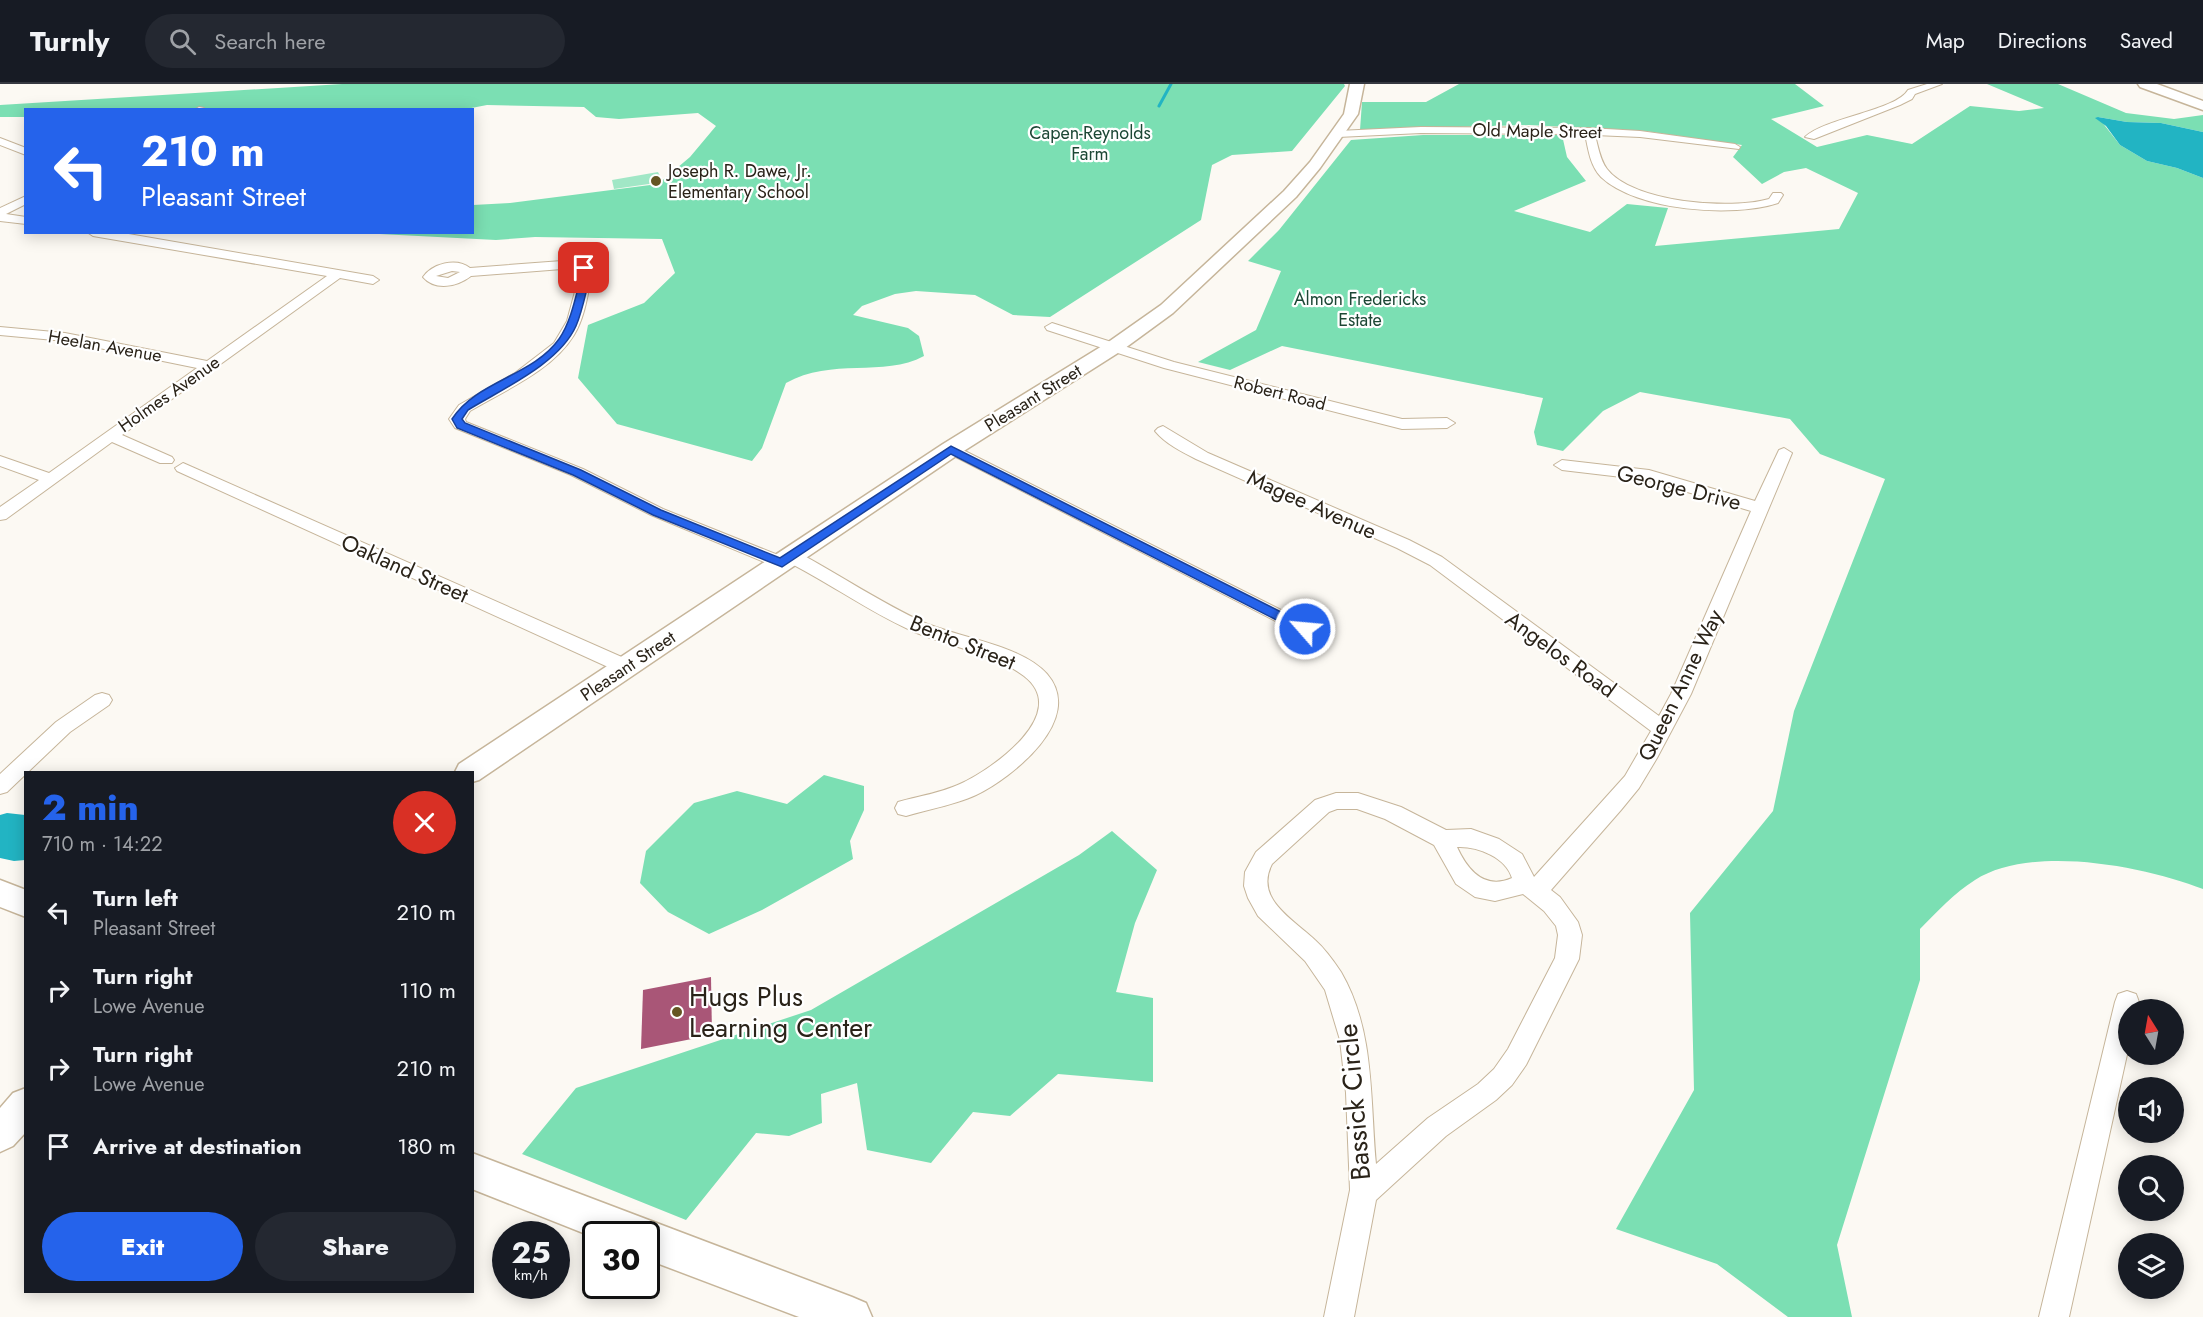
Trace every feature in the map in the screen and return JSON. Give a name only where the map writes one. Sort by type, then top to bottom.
[{"type":"main road","name":"Pleasant Street","points":[[470,771],[951,449],[1114,347],[1167,309],[1234,249],[1290,194],[1351,114],[1357,84]]},
{"type":"main road","points":[[2145,84],[2203,106]]},
{"type":"main road","points":[[0,892],[24,903]]},
{"type":"main road","points":[[0,1134],[24,1107]]},
{"type":"main road","points":[[474,1172],[602,1221]]},
{"type":"main road","points":[[660,1244],[852,1317]]},
{"type":"street","points":[[1810,137],[1836,123],[1890,106],[1909,97],[1911,92],[1937,84]]},
{"type":"street","name":"Old Maple Street","points":[[1338,134],[1421,130],[1589,131],[1646,135],[1735,147]]},
{"type":"street","points":[[1589,131],[1600,167],[1604,172],[1618,184],[1642,195],[1690,205],[1730,207],[1766,204],[1774,201],[1777,195]]},
{"type":"street","points":[[0,141],[24,151]]},
{"type":"street","points":[[0,215],[24,200]]},
{"type":"street","points":[[0,215],[24,221]]},
{"type":"street","points":[[105,234],[373,280]]},
{"type":"street","name":"Bento Street","points":[[467,272],[571,265],[586,270],[572,325],[562,342],[540,362],[464,408],[457,419],[460,425],[577,472],[657,512],[787,560],[919,627],[1024,666],[1045,685],[1049,703],[1046,719],[1035,738],[1023,750],[969,789],[906,807]]},
{"type":"street","name":"Holmes Avenue","points":[[0,515],[338,274]]},
{"type":"street","name":"Robert Road","points":[[1052,327],[1180,368],[1402,424],[1447,423]]},
{"type":"street","name":"Heelan Avenue","points":[[0,331],[65,337],[210,366]]},
{"type":"street","name":"Magee Avenue","points":[[1163,431],[1179,444],[1202,456],[1420,552],[1461,579]]},
{"type":"street","points":[[111,436],[166,460]]},
{"type":"street","points":[[951,449],[1305,629]]},
{"type":"street","name":"Queen Anne Way","points":[[1531,887],[1632,782],[1681,694],[1784,453]]},
{"type":"street","points":[[0,461],[51,478]]},
{"type":"street","name":"George Drive","points":[[1562,465],[1649,476],[1760,508]]},
{"type":"street","name":"Oakland Street","points":[[183,468],[626,667]]},
{"type":"street","name":"Angelos Road","points":[[1461,579],[1661,728]]},
{"type":"street","points":[[0,786],[63,726],[102,700]]},
{"type":"street","name":"Bassick Circle","points":[[1339,1317],[1363,1194],[1357,1083],[1351,1035],[1344,1005],[1323,966],[1309,949],[1275,920],[1265,908],[1259,899],[1254,879],[1257,868],[1264,858],[1322,806],[1336,801],[1358,801],[1378,807],[1443,839],[1471,838],[1491,845],[1514,860],[1531,887],[1552,904],[1566,922],[1570,934],[1566,959],[1517,1057],[1503,1077],[1487,1092],[1437,1127],[1363,1194]]},
{"type":"street","points":[[1443,839],[1455,866],[1461,875],[1475,887],[1508,892],[1531,887]]},
{"type":"street","points":[[2054,1317],[2118,1041]]},
{"type":"green space","name":"Capen-Reynolds Farm","points":[[342,84],[1344,84],[1345,86],[1292,151],[1232,155],[1212,165],[1201,220],[1050,317],[1013,315],[975,295],[916,291],[895,294],[862,306],[853,315],[908,328],[919,336],[924,356],[892,366],[821,371],[803,375],[786,383],[762,448],[752,461],[617,424],[578,378],[588,325],[644,303],[675,273],[662,239],[535,237],[496,240],[379,234],[474,234],[474,205],[510,203],[658,184],[690,157],[716,126],[698,113],[619,119],[596,117],[584,107],[487,105],[471,108],[24,108],[24,117],[0,117],[0,105]]},
{"type":"green space","name":"Almon Fredericks Estate","points":[[1459,84],[1795,84],[1824,106],[1771,119],[1817,147],[1867,135],[1912,144],[1970,106],[2019,111],[2044,108],[1987,84],[2058,84],[2126,113],[2174,119],[2203,115],[2203,132],[2161,123],[2127,122],[2098,117],[2120,145],[2147,161],[2177,168],[2203,178],[2203,889],[2150,873],[2088,862],[2026,863],[1998,869],[1975,880],[1953,897],[1920,929],[1920,980],[1837,1245],[1852,1317],[1788,1317],[1717,1264],[1616,1229],[1694,1090],[1690,913],[1773,811],[1794,711],[1885,479],[1820,454],[1790,419],[1640,392],[1603,411],[1563,451],[1537,445],[1534,432],[1543,398],[1282,346],[1230,370],[1198,362],[1256,330],[1281,271],[1248,261],[1279,230],[1351,140],[1423,135],[1562,135],[1567,157],[1586,181],[1514,211],[1590,232],[1627,204],[1668,208],[1655,246],[1839,229],[1858,193],[1806,168],[1784,172],[1762,184],[1733,157],[1742,145],[1644,131],[1529,125],[1360,130],[1362,102],[1426,102]]},
{"type":"green space","points":[[658,172],[663,182],[614,189],[612,180]]},
{"type":"green space","points":[[824,775],[864,786],[864,810],[850,841],[853,859],[762,910],[709,934],[668,912],[640,883],[646,851],[694,803],[737,791],[787,804]]},
{"type":"green space","points":[[1112,831],[1157,870],[1135,923],[1116,992],[1153,998],[1153,1082],[1058,1074],[1010,1116],[973,1112],[931,1163],[867,1150],[857,1083],[821,1094],[822,1123],[789,1136],[756,1133],[686,1220],[522,1154],[576,1088],[811,1010],[1079,855]]},
{"type":"water","points":[[2095,118],[2127,122],[2161,123],[2203,132],[2203,178],[2177,168],[2147,161],[2120,145],[2106,126]]},
{"type":"water","points":[[7,813],[24,815],[24,860],[0,858],[0,815]]},
{"type":"building","name":"Hugs Plus Learning Center","points":[[711,977],[712,1035],[641,1049],[643,990]]},
{"type":"waterway","points":[[1159,106],[1171,84]]},
{"type":"place","name":"Joseph R. Dawe, Jr. Elementary School","points":[[656,181]]},
{"type":"place","name":"Hugs Plus Learning Center","points":[[677,1012]]},
{"type":"route","points":[[584,268],[586,273],[572,325],[562,342],[540,362],[460,411],[457,419],[460,425],[472,432],[577,472],[657,512],[782,563],[951,449],[1305,629]]}]
